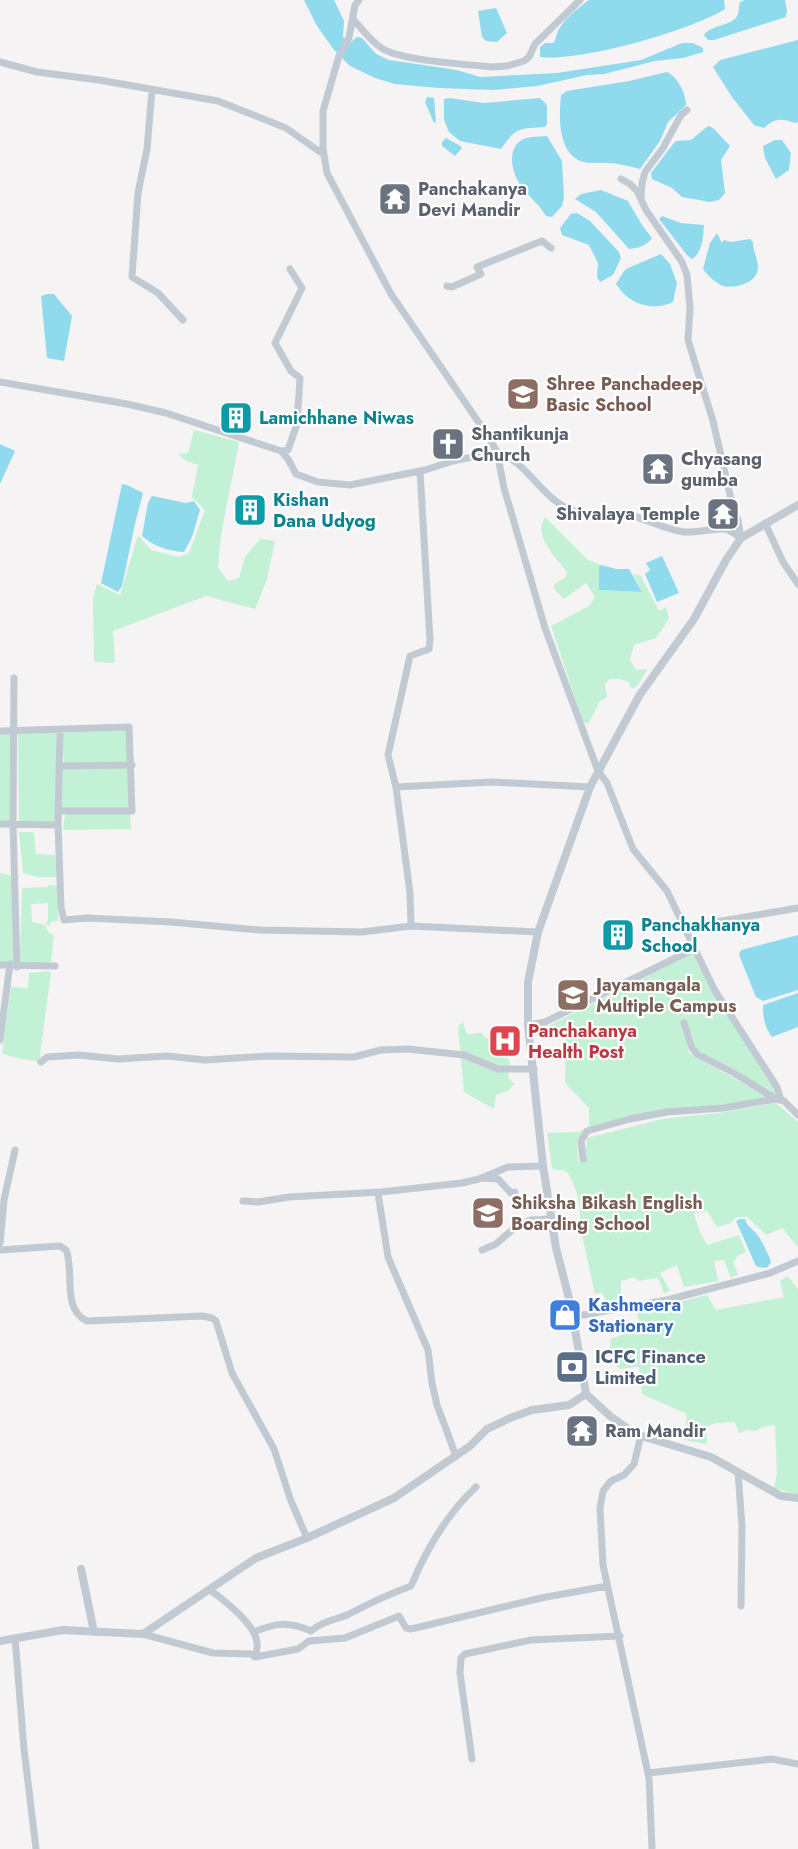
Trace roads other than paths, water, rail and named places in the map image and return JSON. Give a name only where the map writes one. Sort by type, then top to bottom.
[{"type":"street","points":[[359,0],[355,5],[349,38],[339,56],[322,111],[323,154],[327,173],[391,294],[471,411],[496,452],[504,488],[545,628],[598,771],[607,783],[633,849],[667,891],[714,989],[777,1087],[779,1100]]},
{"type":"street","points":[[353,19],[382,48],[397,55],[491,67],[507,66],[524,61],[529,57],[535,44],[580,0]]},
{"type":"street","points":[[0,62],[37,72],[99,80],[218,101],[286,128],[323,154]]},
{"type":"street","points":[[153,90],[147,149],[138,193],[132,277],[158,293],[183,320]]},
{"type":"street","points":[[641,199],[645,172],[663,148],[681,115],[687,110]]},
{"type":"street","points":[[621,179],[630,184],[641,199],[646,210],[682,262],[687,275],[690,308],[688,340],[713,421],[741,538]]},
{"type":"street","points":[[447,286],[452,287],[481,274],[477,267],[531,244],[542,241],[551,248]]},
{"type":"street","points":[[0,382],[156,411],[281,450],[288,450],[297,424],[300,378],[291,371],[275,343],[302,288],[290,269]]},
{"type":"street","points":[[281,450],[296,474],[318,482],[350,485],[496,452],[505,454],[549,495],[568,508],[581,513],[621,513],[661,527],[685,532],[727,529],[741,538]]},
{"type":"street","points":[[411,926],[410,893],[396,787],[388,755],[410,656],[429,650],[420,471]]},
{"type":"street","points":[[798,505],[741,538],[726,560],[694,619],[639,696],[590,787],[538,932],[528,982],[528,1025],[543,1166],[586,1394],[610,1416],[635,1434],[711,1457],[781,1496],[798,1498]]},
{"type":"street","points":[[765,523],[783,562],[798,584]]},
{"type":"street","points":[[0,1040],[14,966],[14,678]]},
{"type":"street","points":[[0,731],[129,727],[132,811],[58,811]]},
{"type":"street","points":[[60,730],[58,825],[61,907],[64,920],[87,918],[171,922],[260,930],[362,932],[411,926],[538,932]]},
{"type":"street","points":[[60,766],[132,765]]},
{"type":"street","points":[[396,787],[492,782],[590,787]]},
{"type":"street","points":[[0,824],[58,825]]},
{"type":"street","points":[[682,923],[692,926],[798,908]]},
{"type":"street","points":[[528,1025],[546,1022],[694,949]]},
{"type":"street","points":[[0,965],[55,966]]},
{"type":"street","points":[[684,1023],[692,1048],[697,1054],[779,1100],[798,1115]]},
{"type":"street","points":[[41,1062],[47,1057],[79,1055],[94,1058],[140,1059],[167,1056],[206,1059],[270,1056],[354,1057],[381,1050],[408,1049],[464,1055],[498,1069],[534,1069]]},
{"type":"street","points":[[583,1159],[581,1141],[587,1131],[667,1112],[723,1108],[779,1100]]},
{"type":"street","points":[[0,1243],[4,1200],[15,1150]]},
{"type":"street","points":[[243,1201],[258,1202],[288,1197],[378,1193],[462,1183],[482,1178],[508,1167],[543,1166]]},
{"type":"street","points":[[482,1178],[498,1179],[511,1193],[515,1192]]},
{"type":"street","points":[[378,1193],[388,1257],[428,1350],[437,1405],[456,1456]]},
{"type":"street","points":[[482,1250],[496,1244],[518,1225],[531,1220],[552,1219]]},
{"type":"street","points":[[0,1250],[60,1246],[66,1250],[74,1307],[80,1317],[87,1321],[202,1316],[216,1321],[232,1373],[274,1449],[291,1501],[307,1538]]},
{"type":"street","points":[[572,1317],[667,1300],[771,1273],[798,1261]]},
{"type":"street","points":[[143,1634],[256,1558],[307,1538],[394,1498],[470,1446],[487,1429],[510,1418],[542,1408],[561,1407],[575,1402],[586,1394]]},
{"type":"street","points":[[641,1435],[634,1464],[624,1475],[611,1481],[603,1491],[600,1508],[603,1564],[648,1773],[651,1849]]},
{"type":"street","points":[[738,1472],[742,1526],[741,1606]]},
{"type":"street","points":[[253,1632],[281,1623],[296,1624],[310,1631],[321,1623],[334,1620],[369,1602],[411,1586],[442,1526],[476,1487]]},
{"type":"street","points":[[81,1569],[94,1632]]},
{"type":"street","points":[[0,1640],[63,1630],[143,1634],[213,1653],[251,1654],[255,1657],[298,1649],[309,1641],[345,1638],[399,1616],[406,1628],[411,1629],[541,1598],[608,1586]]},
{"type":"street","points":[[210,1590],[243,1618],[253,1632],[258,1641],[255,1657]]},
{"type":"street","points":[[472,1759],[460,1658],[465,1654],[531,1640],[620,1636]]},
{"type":"street","points":[[15,1638],[24,1749],[36,1849]]},
{"type":"street","points":[[648,1773],[772,1759],[798,1764]]},
{"type":"water","points":[[304,0],[334,0],[344,21],[343,37],[350,43],[357,37],[362,38],[376,54],[389,60],[457,70],[480,77],[557,73],[641,60],[682,43],[693,43],[703,48],[703,52],[683,58],[655,61],[604,74],[587,75],[537,86],[493,90],[395,84],[375,78],[350,66],[334,50],[317,26]]},
{"type":"water","points":[[589,0],[724,0],[725,9],[709,18],[634,43],[581,55],[540,57],[540,47],[545,43],[553,43],[565,21]]},
{"type":"water","points":[[785,0],[786,17],[708,40],[704,35],[707,31],[734,20],[738,14],[740,2]]},
{"type":"water","points":[[496,8],[507,33],[497,42],[486,41],[482,37],[478,11]]},
{"type":"water","points":[[798,40],[798,122],[778,120],[764,128],[754,125],[732,97],[713,67],[720,60]]},
{"type":"water","points":[[667,72],[681,86],[686,105],[668,122],[660,141],[640,169],[615,164],[583,162],[568,151],[560,123],[561,95],[567,91]]},
{"type":"water","points":[[427,97],[434,98],[436,122],[434,123],[425,102]]},
{"type":"water","points":[[540,98],[547,105],[547,124],[545,127],[515,132],[501,149],[460,141],[449,132],[444,120],[444,99],[484,103]]},
{"type":"water","points":[[708,126],[713,128],[730,146],[721,160],[725,193],[719,200],[710,202],[682,197],[672,188],[652,179],[651,173],[676,141],[691,140]]},
{"type":"water","points":[[547,136],[562,161],[564,197],[562,206],[552,217],[546,216],[521,186],[517,180],[512,159],[515,146],[520,141],[529,137]]},
{"type":"water","points":[[446,138],[462,148],[455,156],[442,146]]},
{"type":"water","points":[[775,140],[782,140],[791,153],[789,170],[776,179],[765,158],[763,146]]},
{"type":"water","points":[[601,190],[628,201],[652,238],[647,243],[629,249],[596,212],[575,199],[581,194]]},
{"type":"water","points":[[577,213],[590,221],[619,252],[621,258],[613,275],[600,282],[597,277],[598,263],[589,245],[562,235],[560,228],[571,214]]},
{"type":"water","points":[[662,216],[681,223],[704,225],[703,239],[696,256],[692,259],[687,255],[659,219]]},
{"type":"water","points":[[717,233],[722,243],[724,240],[731,242],[750,239],[753,242],[758,271],[750,281],[735,286],[721,285],[703,269],[710,243]]},
{"type":"water","points":[[661,254],[670,264],[677,283],[673,302],[649,306],[627,297],[616,284],[624,271]]},
{"type":"water","points":[[54,294],[72,316],[64,361],[47,358],[41,296]]},
{"type":"water","points":[[0,444],[15,451],[0,484]]},
{"type":"water","points":[[122,484],[143,493],[122,586],[118,592],[101,583]]},
{"type":"water","points":[[152,496],[186,503],[194,501],[200,510],[192,537],[184,552],[161,547],[142,536],[148,503]]},
{"type":"water","points":[[662,556],[679,593],[657,602],[645,574],[650,570],[646,563]]},
{"type":"water","points":[[602,565],[616,569],[629,569],[642,592],[599,590],[599,567]]},
{"type":"water","points":[[798,935],[798,990],[763,1001],[756,997],[739,955],[741,950]]},
{"type":"water","points":[[798,993],[798,1027],[772,1037],[764,1021],[763,1005]]},
{"type":"water","points":[[745,1219],[747,1225],[761,1241],[771,1261],[768,1267],[756,1266],[736,1221]]},
{"type":"place","name":"Panchakanya Devi Mandir","points":[[395,199]]},
{"type":"place","name":"Shree Panchadeep Basic School","points":[[523,394]]},
{"type":"place","name":"Lamichhane Niwas","points":[[236,418]]},
{"type":"place","name":"Shantikunja Church","points":[[448,444]]},
{"type":"place","name":"Chyasang gumba","points":[[658,469]]},
{"type":"place","name":"Kishan Dana Udyog","points":[[250,510]]},
{"type":"place","name":"Shivalaya Temple","points":[[723,514]]},
{"type":"place","name":"Panchakhanya School","points":[[618,935]]},
{"type":"place","name":"Jayamangala Multiple Campus","points":[[573,995]]},
{"type":"place","name":"Panchakanya Health Post","points":[[505,1041]]},
{"type":"place","name":"Shiksha Bikash English Boarding School","points":[[488,1213]]},
{"type":"place","name":"Kashmeera Stationary","points":[[565,1315]]},
{"type":"place","name":"ICFC Finance Limited","points":[[572,1367]]},
{"type":"place","name":"Ram Mandir","points":[[582,1431]]}]
